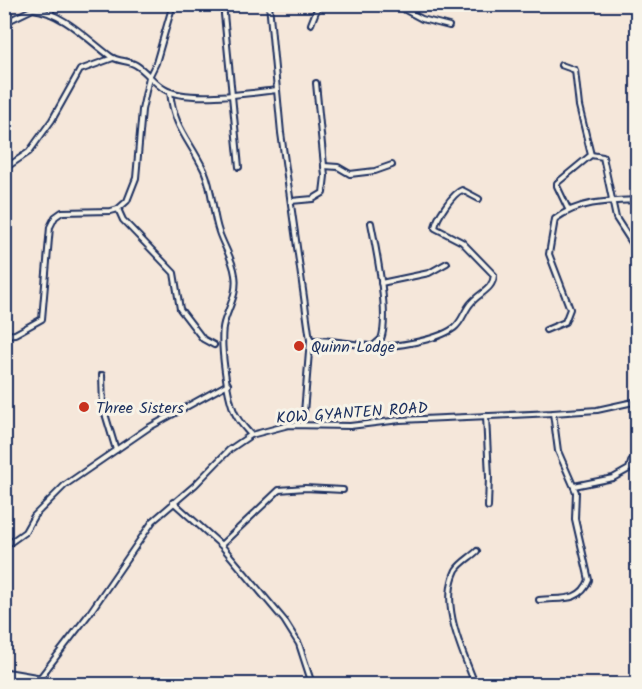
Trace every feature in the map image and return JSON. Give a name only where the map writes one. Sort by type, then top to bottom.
[{"type":"highway","points":[[4,673],[25,681],[39,679],[54,684]]},
{"type":"street","points":[[51,4],[51,14]]},
{"type":"street","points":[[4,334],[15,334],[42,319],[50,228],[55,217],[62,212],[111,211],[118,209],[127,201],[136,178],[142,110],[149,77],[156,63],[173,4]]},
{"type":"street","points":[[223,4],[239,167]]},
{"type":"street","points":[[269,4],[277,90],[310,339],[303,424]]},
{"type":"street","points":[[311,24],[320,4]]},
{"type":"street","points":[[394,4],[422,19],[449,26]]},
{"type":"street","points":[[4,23],[33,9],[51,14],[74,28],[113,58],[136,65],[170,92],[190,96],[231,96],[277,90]]},
{"type":"street","points":[[5,169],[29,152],[52,120],[80,70],[113,58]]},
{"type":"street","points":[[561,65],[575,70],[579,106],[591,155]]},
{"type":"street","points":[[291,201],[313,199],[323,193],[324,166],[316,83]]},
{"type":"street","points":[[170,92],[176,121],[184,138],[194,150],[211,189],[218,231],[234,266],[236,287],[224,322],[222,338],[231,403],[236,417],[251,435]]},
{"type":"street","points":[[568,209],[557,183],[591,155],[603,157],[616,219],[638,252]]},
{"type":"street","points":[[324,166],[338,168],[350,174],[375,171],[392,165]]},
{"type":"street","points":[[310,339],[328,339],[373,346],[392,345],[423,340],[452,329],[472,302],[492,285],[494,275],[462,242],[435,228],[436,221],[456,192],[462,190],[479,199]]},
{"type":"street","points":[[546,330],[565,322],[570,309],[549,254],[555,219],[568,209],[585,204],[638,200]]},
{"type":"street","points":[[118,209],[123,220],[174,273],[180,309],[203,339],[214,345]]},
{"type":"street","points":[[371,223],[381,283],[383,334],[373,346]]},
{"type":"street","points":[[381,283],[429,273],[447,263]]},
{"type":"street","points":[[102,375],[104,407],[116,450]]},
{"type":"street","points":[[4,547],[25,532],[34,516],[65,485],[148,428],[228,384]]},
{"type":"street","name":"KOW GYANTEN ROAD","points":[[39,679],[89,614],[147,528],[173,502],[195,485],[229,450],[251,435],[275,427],[303,424],[332,426],[597,410],[638,401]]},
{"type":"street","points":[[539,600],[568,599],[583,590],[588,584],[589,575],[575,519],[574,486],[558,451],[553,413]]},
{"type":"street","points":[[486,416],[488,507]]},
{"type":"street","points":[[574,486],[618,476],[628,469],[631,462]]},
{"type":"street","points":[[221,545],[279,490],[305,488],[343,490]]},
{"type":"street","points":[[173,502],[221,545],[285,620],[298,644],[312,684]]},
{"type":"street","points":[[475,684],[451,612],[456,571],[477,551]]},
{"type":"place","name":"Quinn Lodge","points":[[299,346]]},
{"type":"place","name":"Three Sisters","points":[[84,407]]}]
